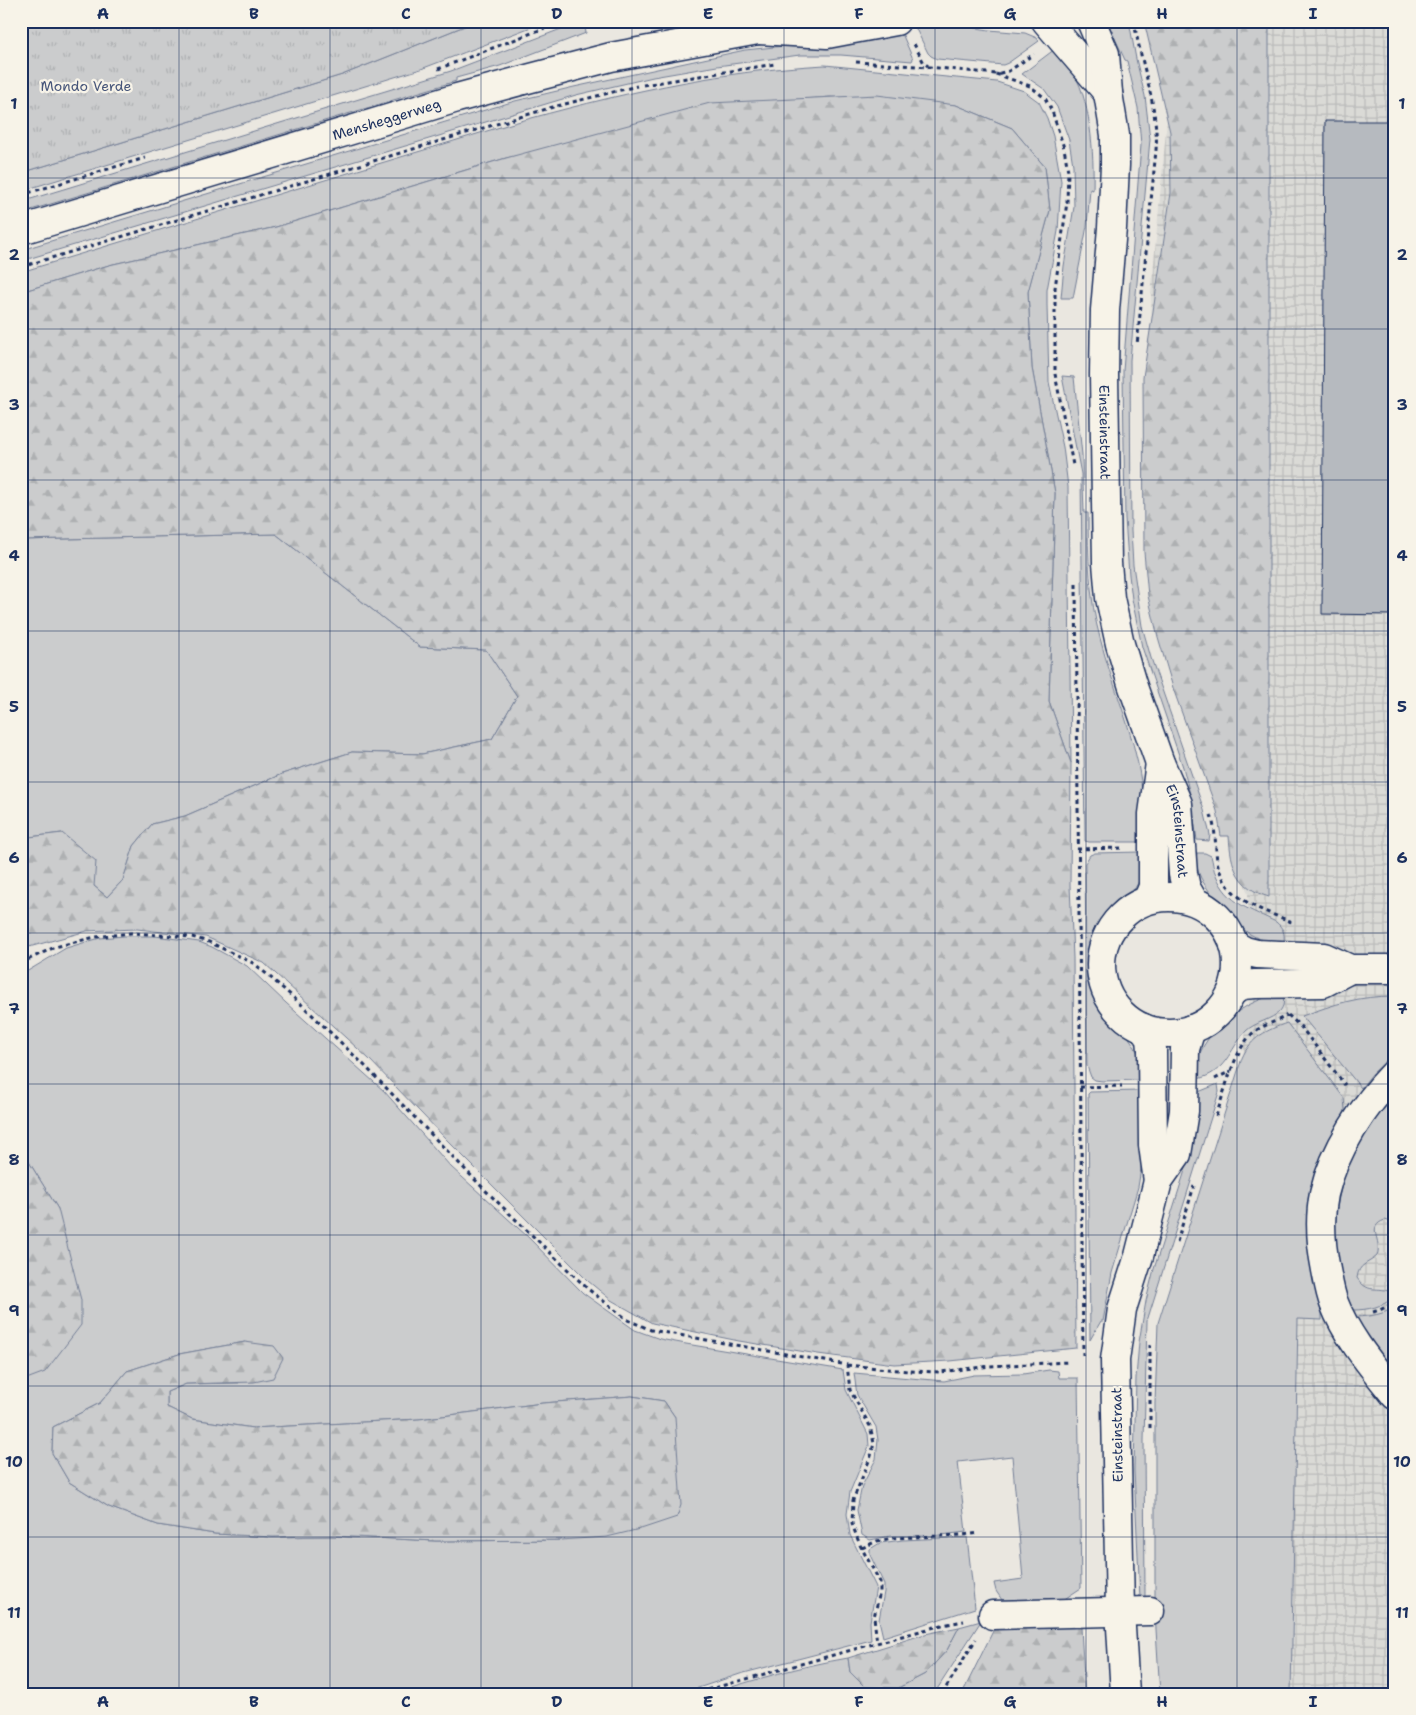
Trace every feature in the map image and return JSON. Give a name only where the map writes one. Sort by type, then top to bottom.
[{"type":"street","name":"Mensheggerweg","points":[[21,230],[457,98],[611,57],[770,26],[828,34],[896,21]]},
{"type":"street","name":"Einsteinstraat","points":[[1091,21],[1105,54],[1108,93],[1115,135],[1116,165],[1106,310],[1104,375],[1106,563],[1110,598],[1120,644],[1132,684],[1160,763],[1178,804],[1183,874],[1186,888],[1193,900]]},
{"type":"street","points":[[1053,28],[1108,93]]},
{"type":"street","name":"Einsteinstraat","points":[[1148,899],[1154,877],[1153,814],[1160,763]]},
{"type":"street","points":[[1171,896],[1193,900],[1219,918],[1228,931],[1234,945],[1237,969],[1232,992],[1216,1015],[1191,1029],[1167,1033],[1143,1028],[1129,1020],[1116,1009],[1107,994],[1102,979],[1100,962],[1109,930],[1119,917],[1132,906],[1148,899],[1171,896]]},
{"type":"street","points":[[1234,945],[1244,951],[1257,954],[1324,957],[1350,969],[1395,969]]},
{"type":"street","points":[[1232,992],[1242,986],[1255,984],[1323,983],[1350,969]]},
{"type":"street","name":"Einsteinstraat","points":[[1125,1694],[1120,1612],[1116,1360],[1122,1309],[1140,1256],[1158,1181],[1153,1145],[1151,1038],[1143,1028]]},
{"type":"street","name":"Einsteinstraat","points":[[1158,1181],[1178,1154],[1184,1112],[1185,1049],[1191,1029]]},
{"type":"street","points":[[1395,1073],[1364,1109],[1338,1155],[1324,1194],[1321,1229],[1322,1252],[1334,1303],[1354,1342],[1395,1395]]},
{"type":"street","points":[[992,1615],[1150,1611]]},
{"type":"path","points":[[432,72],[563,21]]},
{"type":"path","points":[[1134,21],[1137,42],[1152,101],[1156,133],[1137,347]]},
{"type":"path","points":[[996,74],[1009,72],[1014,69],[1053,28]]},
{"type":"path","points":[[21,267],[553,107],[634,87],[785,62]]},
{"type":"path","points":[[854,62],[996,74],[1030,86],[1045,98],[1052,111],[1064,148],[1068,170],[1067,202],[1055,288],[1055,374],[1073,466]]},
{"type":"path","points":[[21,195],[145,158]]},
{"type":"path","points":[[1076,580],[1083,1361]]},
{"type":"path","points":[[21,963],[55,947],[95,936],[131,933],[192,937],[209,942],[255,964],[302,1005],[364,1065],[484,1189],[588,1289],[628,1320],[651,1330],[847,1365],[908,1371],[940,1372],[990,1366],[1069,1362]]},
{"type":"path","points":[[1287,1016],[1301,1027],[1364,1109]]},
{"type":"path","points":[[847,1365],[850,1390],[870,1426],[874,1443],[871,1456],[853,1500],[852,1524],[880,1582],[880,1592],[874,1617],[877,1643]]},
{"type":"path","points":[[862,1548],[877,1541],[894,1538],[962,1535],[980,1532]]},
{"type":"path","points":[[692,1694],[942,1625],[992,1615]]},
{"type":"path","points":[[942,1694],[992,1615]]},
{"type":"shaded area","points":[[1176,21],[1395,21],[1395,1694],[1184,1694],[1155,1550],[1156,1358],[1199,1200],[1242,1065],[1249,1004],[1248,894],[1163,649],[1151,295]]},
{"type":"green space","name":"Mondo Verde","points":[[21,21],[477,21],[342,75],[21,173]]},
{"type":"green space","points":[[477,21],[547,21],[421,69],[21,191],[21,173],[342,75]]},
{"type":"green space","points":[[584,21],[586,33],[500,66],[21,213],[21,202],[451,71]]},
{"type":"green space","points":[[1107,21],[1129,21],[1145,96],[1150,139],[1130,360],[1131,531],[1133,565],[1142,626],[1151,658],[1204,810],[1210,835],[1209,841],[1197,840],[1191,798],[1183,767],[1142,647],[1129,575],[1125,518],[1123,371],[1141,145],[1138,108],[1127,61]]},
{"type":"green space","points":[[1144,21],[1269,21],[1269,897],[1258,893],[1242,881],[1237,874],[1231,857],[1229,836],[1221,836],[1217,811],[1174,691],[1148,596],[1144,552],[1143,377],[1171,193],[1170,132]]},
{"type":"green space","points":[[941,22],[989,30],[1025,33],[1037,38],[1039,41],[1003,65],[937,59],[928,53],[915,27],[916,25]]},
{"type":"green space","points":[[901,31],[913,59],[912,61],[841,55],[800,55],[653,77],[576,95],[21,261],[21,250],[515,101],[745,50],[806,46]]},
{"type":"green space","points":[[1055,49],[1077,79],[1083,94],[1092,143],[1093,190],[1090,189],[1087,226],[1073,298],[1061,298],[1064,266],[1074,207],[1073,165],[1069,140],[1057,107],[1044,89],[1022,74]]},
{"type":"green space","points":[[825,65],[997,82],[1024,91],[1039,102],[1047,118],[1053,136],[1061,181],[1058,231],[1047,290],[1047,305],[1049,382],[1063,447],[1068,487],[1071,763],[1049,701],[1055,493],[1032,368],[1028,291],[1050,210],[1045,167],[1012,128],[956,105],[830,97],[774,101],[506,158],[276,227],[109,265],[21,292],[21,272],[510,124],[587,103],[666,86],[745,73]]},
{"type":"green space","points":[[877,95],[956,105],[1012,128],[1045,167],[1050,210],[1028,292],[1032,368],[1055,493],[1049,701],[1071,763],[1070,885],[1073,958],[1076,1348],[950,1361],[894,1364],[739,1341],[652,1323],[611,1300],[588,1281],[369,1059],[264,963],[206,937],[137,929],[87,931],[29,947],[21,951],[21,838],[62,833],[96,861],[94,886],[107,897],[123,880],[134,846],[152,824],[185,816],[282,774],[352,752],[422,754],[492,739],[517,696],[486,650],[420,647],[276,534],[21,540],[21,292],[109,265],[276,227],[506,158],[710,103]]},
{"type":"green space","points":[[1062,376],[1074,377],[1082,455],[1084,513],[1088,513],[1093,607],[1105,656],[1138,763],[1142,796],[1141,842],[1085,841],[1081,474]]},
{"type":"green space","points":[[276,534],[420,647],[486,650],[517,696],[492,739],[422,754],[352,752],[282,774],[185,816],[152,824],[134,846],[123,880],[107,897],[94,886],[62,833],[21,838],[21,540]]},
{"type":"green space","points":[[1141,852],[1141,872],[1138,883],[1130,895],[1108,918],[1100,931],[1092,952],[1091,968],[1097,996],[1125,1032],[1138,1054],[1141,1080],[1095,1080],[1091,1077],[1087,1066],[1085,863],[1090,855],[1095,853]]},
{"type":"green space","points":[[1197,853],[1205,853],[1211,856],[1215,873],[1221,885],[1233,899],[1249,910],[1278,924],[1283,931],[1284,942],[1260,939],[1251,935],[1239,925],[1205,886],[1196,862]]},
{"type":"green space","points":[[155,936],[199,942],[247,966],[384,1091],[451,1167],[528,1237],[583,1293],[635,1330],[660,1339],[686,1344],[843,1370],[846,1390],[868,1434],[869,1446],[850,1492],[847,1514],[850,1535],[876,1587],[870,1622],[871,1640],[740,1674],[680,1694],[21,1694],[21,1378],[24,1380],[58,1209],[21,1149],[21,975],[66,948],[100,938]],"holes":[[[245,1342],[239,1383],[186,1384],[167,1392],[167,1407],[192,1419],[253,1428],[419,1419],[543,1403],[632,1396],[664,1401],[675,1417],[560,1540],[436,1541],[332,1536],[273,1537],[215,1534],[158,1525],[109,1507],[69,1482],[52,1453],[53,1427],[100,1403],[127,1371],[179,1354]]]},
{"type":"green space","points":[[1283,996],[1283,1004],[1280,1011],[1273,1017],[1254,1025],[1246,1031],[1221,1066],[1207,1076],[1197,1079],[1199,1056],[1210,1036],[1239,1011],[1261,999]]},
{"type":"green space","points":[[1395,996],[1395,1053],[1373,1073],[1361,1088],[1302,1016],[1325,1008],[1370,997]]},
{"type":"green space","points":[[1287,1023],[1344,1098],[1345,1110],[1308,1228],[1309,1256],[1322,1306],[1322,1320],[1298,1319],[1291,1694],[1160,1694],[1155,1613],[1155,1403],[1158,1323],[1242,1058],[1250,1045],[1260,1035]]},
{"type":"green space","points":[[1218,1084],[1219,1092],[1147,1321],[1144,1440],[1145,1598],[1140,1598],[1134,1470],[1136,1378],[1139,1342],[1154,1269],[1187,1164],[1196,1093]]},
{"type":"green space","points":[[1141,1091],[1142,1162],[1138,1187],[1112,1273],[1103,1321],[1101,1321],[1090,1340],[1088,1094],[1090,1092]]},
{"type":"green space","points":[[1395,1102],[1395,1140],[1390,1145],[1395,1150],[1395,1172],[1390,1176],[1395,1180],[1395,1242],[1392,1237],[1391,1222],[1385,1220],[1379,1223],[1375,1230],[1378,1244],[1377,1256],[1362,1267],[1357,1278],[1366,1287],[1385,1290],[1395,1295],[1395,1297],[1375,1307],[1352,1310],[1343,1287],[1335,1240],[1336,1217],[1340,1195],[1346,1172],[1368,1129],[1383,1110]]},
{"type":"green space","points":[[21,1149],[58,1209],[81,1300],[81,1325],[45,1372],[24,1380],[21,1378]]},
{"type":"green space","points":[[1395,1307],[1395,1373],[1381,1357],[1356,1317],[1376,1315]]},
{"type":"green space","points":[[245,1342],[274,1346],[283,1358],[273,1378],[254,1382],[186,1384],[167,1392],[167,1407],[192,1419],[253,1428],[419,1419],[543,1403],[632,1396],[664,1401],[675,1417],[681,1505],[677,1517],[644,1528],[607,1537],[560,1540],[436,1541],[332,1536],[273,1537],[215,1534],[158,1525],[109,1507],[69,1482],[52,1453],[53,1427],[100,1403],[127,1371],[179,1354]]},
{"type":"green space","points":[[1049,1370],[1058,1371],[1059,1378],[1078,1378],[1081,1588],[1063,1600],[1006,1606],[996,1591],[994,1583],[1023,1579],[1012,1456],[958,1462],[966,1532],[933,1536],[890,1536],[870,1540],[862,1535],[857,1510],[862,1486],[876,1459],[878,1440],[876,1427],[857,1395],[854,1373],[944,1381],[974,1375],[1023,1374]]},
{"type":"green space","points":[[967,1537],[975,1608],[883,1637],[879,1620],[884,1584],[870,1555],[870,1549],[880,1543],[903,1540]]},
{"type":"green space","points":[[1060,1620],[1081,1628],[1085,1694],[962,1694],[995,1627]]},
{"type":"green space","points":[[981,1621],[934,1694],[710,1694],[779,1673],[848,1658],[850,1672],[898,1688],[925,1674],[947,1650],[959,1627]]},
{"type":"green space","points":[[959,1627],[947,1650],[925,1674],[898,1688],[865,1687],[850,1672],[848,1658],[925,1634]]},
{"type":"building","points":[[1325,121],[1395,121],[1395,615],[1322,614]]}]
